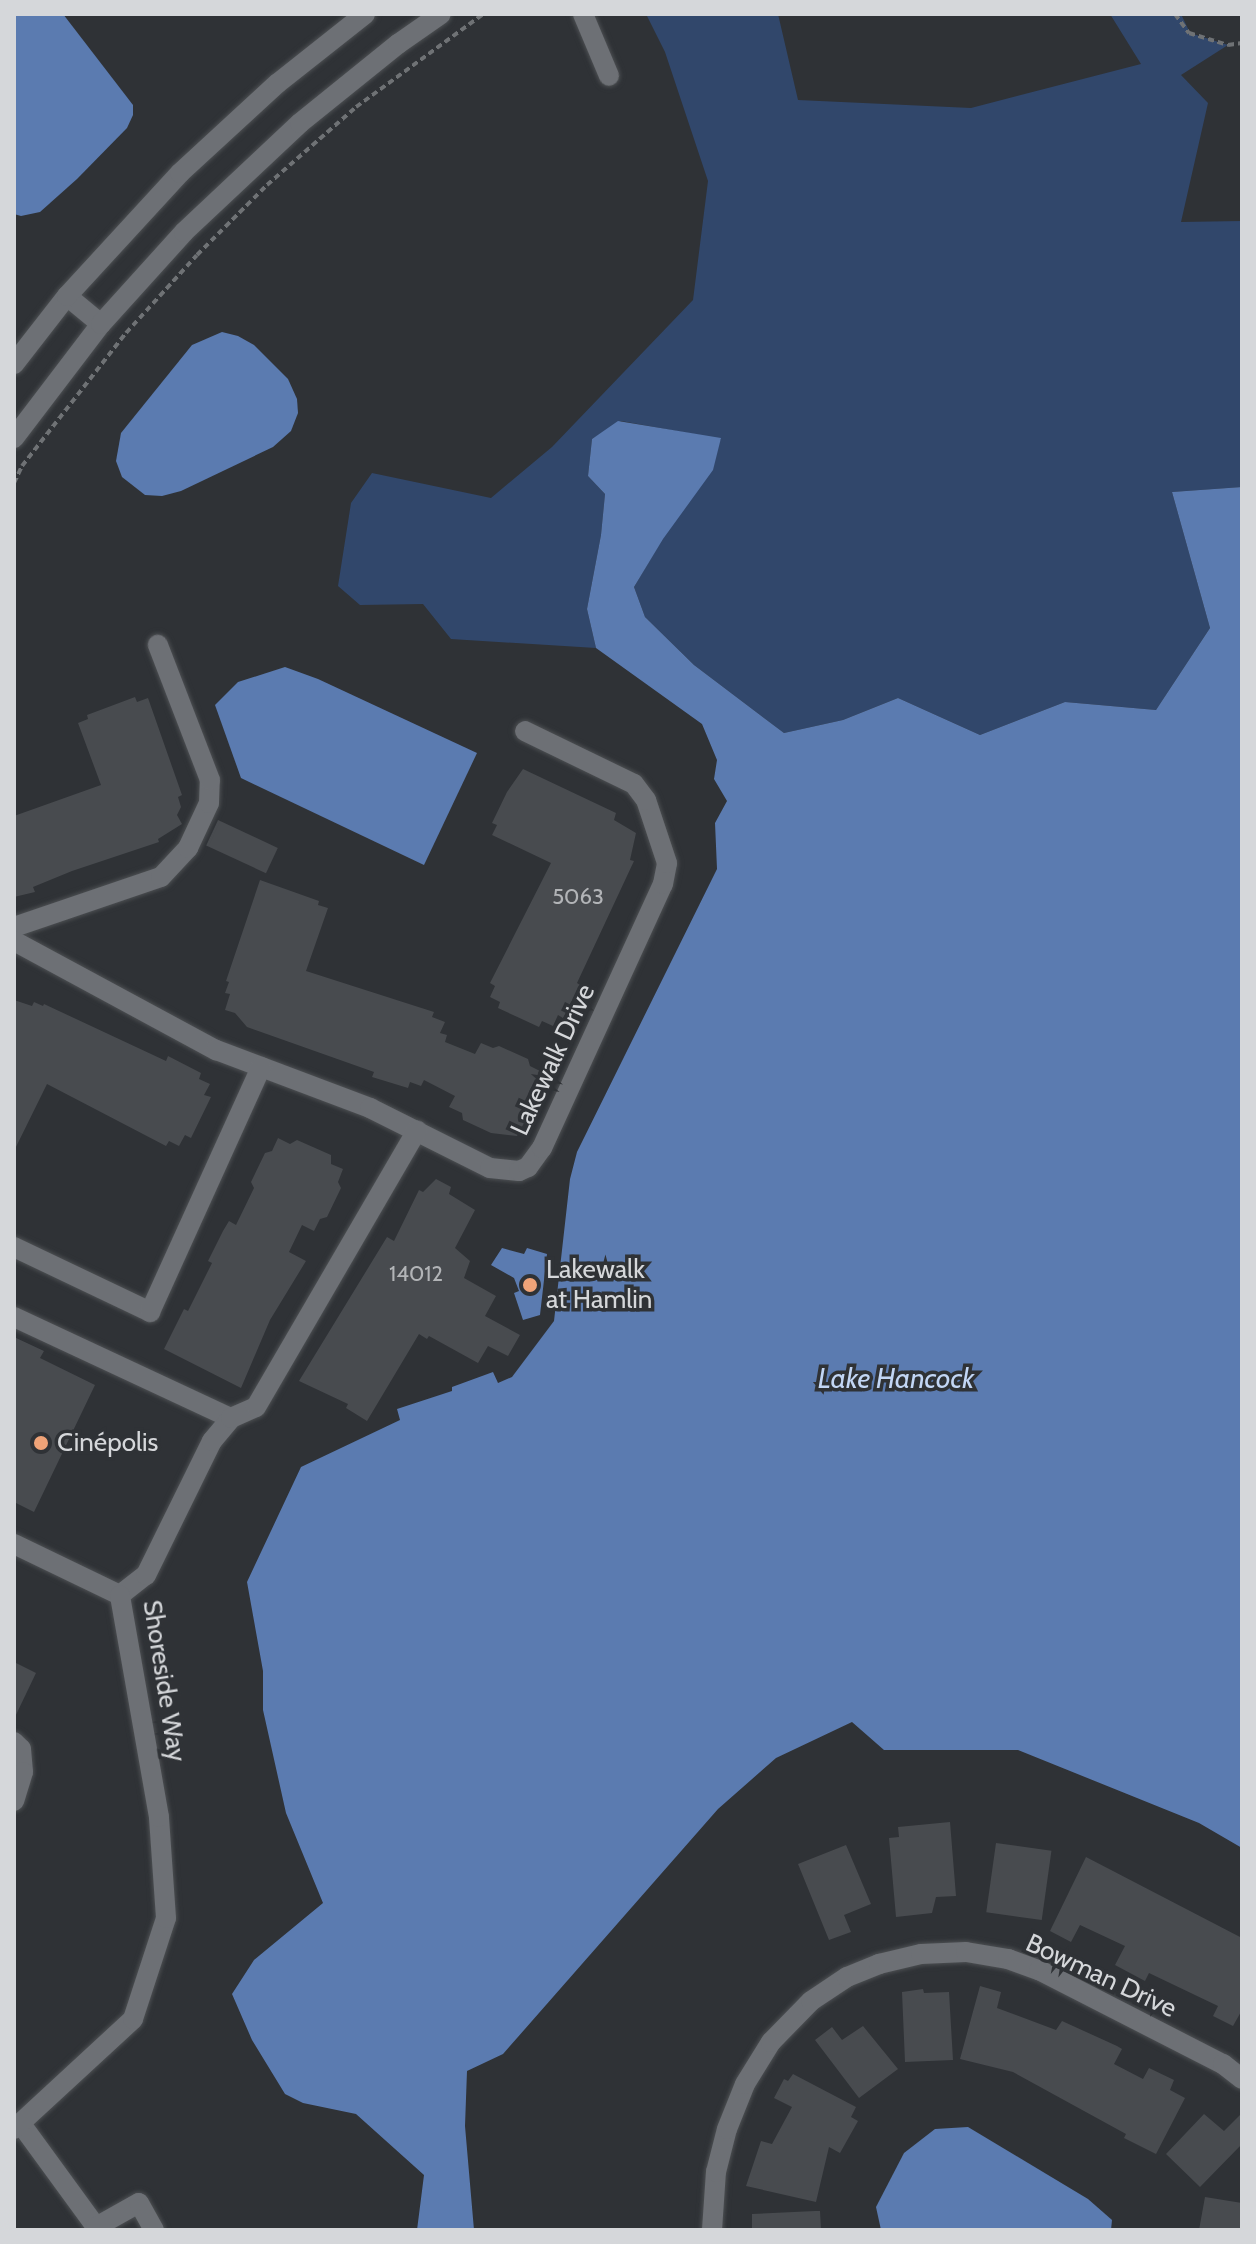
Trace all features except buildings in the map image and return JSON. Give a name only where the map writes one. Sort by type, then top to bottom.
[{"type":"street","points":[[14,364],[67,296],[180,173],[278,83],[365,14]]},
{"type":"street","points":[[14,438],[101,324],[184,232],[300,123],[398,44],[441,14]]},
{"type":"street","points":[[583,14],[609,76]]},
{"type":"street","points":[[67,296],[101,324]]},
{"type":"street","points":[[14,927],[161,877],[188,848],[209,803],[210,780],[158,645]]},
{"type":"street","name":"Lakewalk Drive","points":[[14,941],[197,1040],[317,1086],[417,1130],[500,1172],[528,1167],[542,1148],[663,884],[665,853],[641,791],[614,771],[525,731]]},
{"type":"street","points":[[14,1247],[150,1312],[261,1067]]},
{"type":"street","name":"Shoreside Way","points":[[17,2126],[133,2019],[166,1918],[159,1817],[120,1595],[146,1575],[212,1441],[231,1418],[256,1407],[417,1130]]},
{"type":"street","points":[[14,1317],[231,1418]]},
{"type":"street","points":[[14,1544],[120,1595]]},
{"type":"street","points":[[14,1742],[21,1749],[23,1772],[14,1801]]},
{"type":"street","name":"Bowman Drive","points":[[712,2230],[716,2172],[722,2148],[752,2073],[771,2042],[811,2001],[847,1977],[882,1963],[921,1954],[966,1952],[1008,1959],[1223,2064],[1242,2079]]},
{"type":"street","points":[[17,2126],[97,2228],[139,2203],[154,2230]]},
{"type":"path","points":[[14,483],[22,466],[126,333],[197,255],[267,185],[356,107],[483,14]]},
{"type":"path","points":[[1175,14],[1189,33],[1228,45],[1242,43]]},
{"type":"shaded area","points":[[646,14],[778,14],[798,100],[971,108],[1141,64],[1110,14],[1181,14],[1190,33],[1228,45],[1181,75],[1208,103],[1181,222],[1242,221],[1242,487],[1172,492],[1210,628],[1156,710],[1065,702],[980,735],[898,698],[843,720],[784,733],[694,665],[645,617],[634,587],[721,439],[621,421],[592,439],[588,476],[605,494],[587,609],[596,648],[451,639],[423,604],[360,605],[338,586],[351,503],[372,473],[491,498],[552,447],[693,300],[708,181],[665,52]]},
{"type":"water","points":[[14,14],[63,14],[133,105],[133,115],[127,128],[77,179],[40,212],[21,216],[14,214]]},
{"type":"water","points":[[222,332],[254,345],[288,379],[297,399],[298,413],[291,431],[273,447],[181,491],[162,496],[145,495],[122,477],[116,461],[121,433],[192,345]]},
{"type":"water","name":"Lake Hancock","points":[[618,421],[721,438],[713,470],[663,539],[634,587],[645,617],[694,665],[784,733],[843,720],[898,698],[980,735],[1065,702],[1156,710],[1210,628],[1172,492],[1242,487],[1242,1848],[1199,1823],[1018,1750],[884,1750],[852,1722],[776,1758],[718,1809],[503,2054],[467,2071],[465,2126],[474,2230],[417,2230],[424,2175],[356,2114],[303,2103],[285,2094],[252,2040],[232,1994],[254,1960],[323,1903],[286,1813],[263,1710],[263,1671],[247,1582],[301,1467],[400,1420],[397,1409],[452,1391],[452,1387],[493,1372],[498,1383],[512,1377],[554,1321],[570,1179],[577,1152],[717,869],[715,823],[727,801],[714,779],[717,760],[702,724],[596,648],[587,609],[605,494],[588,476],[592,439]]},
{"type":"water","points":[[285,667],[318,679],[477,753],[424,865],[241,778],[215,705],[238,682]]},
{"type":"water","name":"Lakewalk at Hamlin","points":[[502,1248],[524,1254],[527,1248],[547,1254],[540,1315],[523,1320],[514,1293],[519,1291],[514,1278],[491,1265]]},
{"type":"water","points":[[968,2127],[1088,2199],[1112,2220],[1111,2230],[881,2230],[876,2207],[904,2153],[935,2129]]},
{"type":"place","name":"Lakewalk at Hamlin","points":[[530,1285]]},
{"type":"place","name":"Cinépolis","points":[[41,1443]]}]
